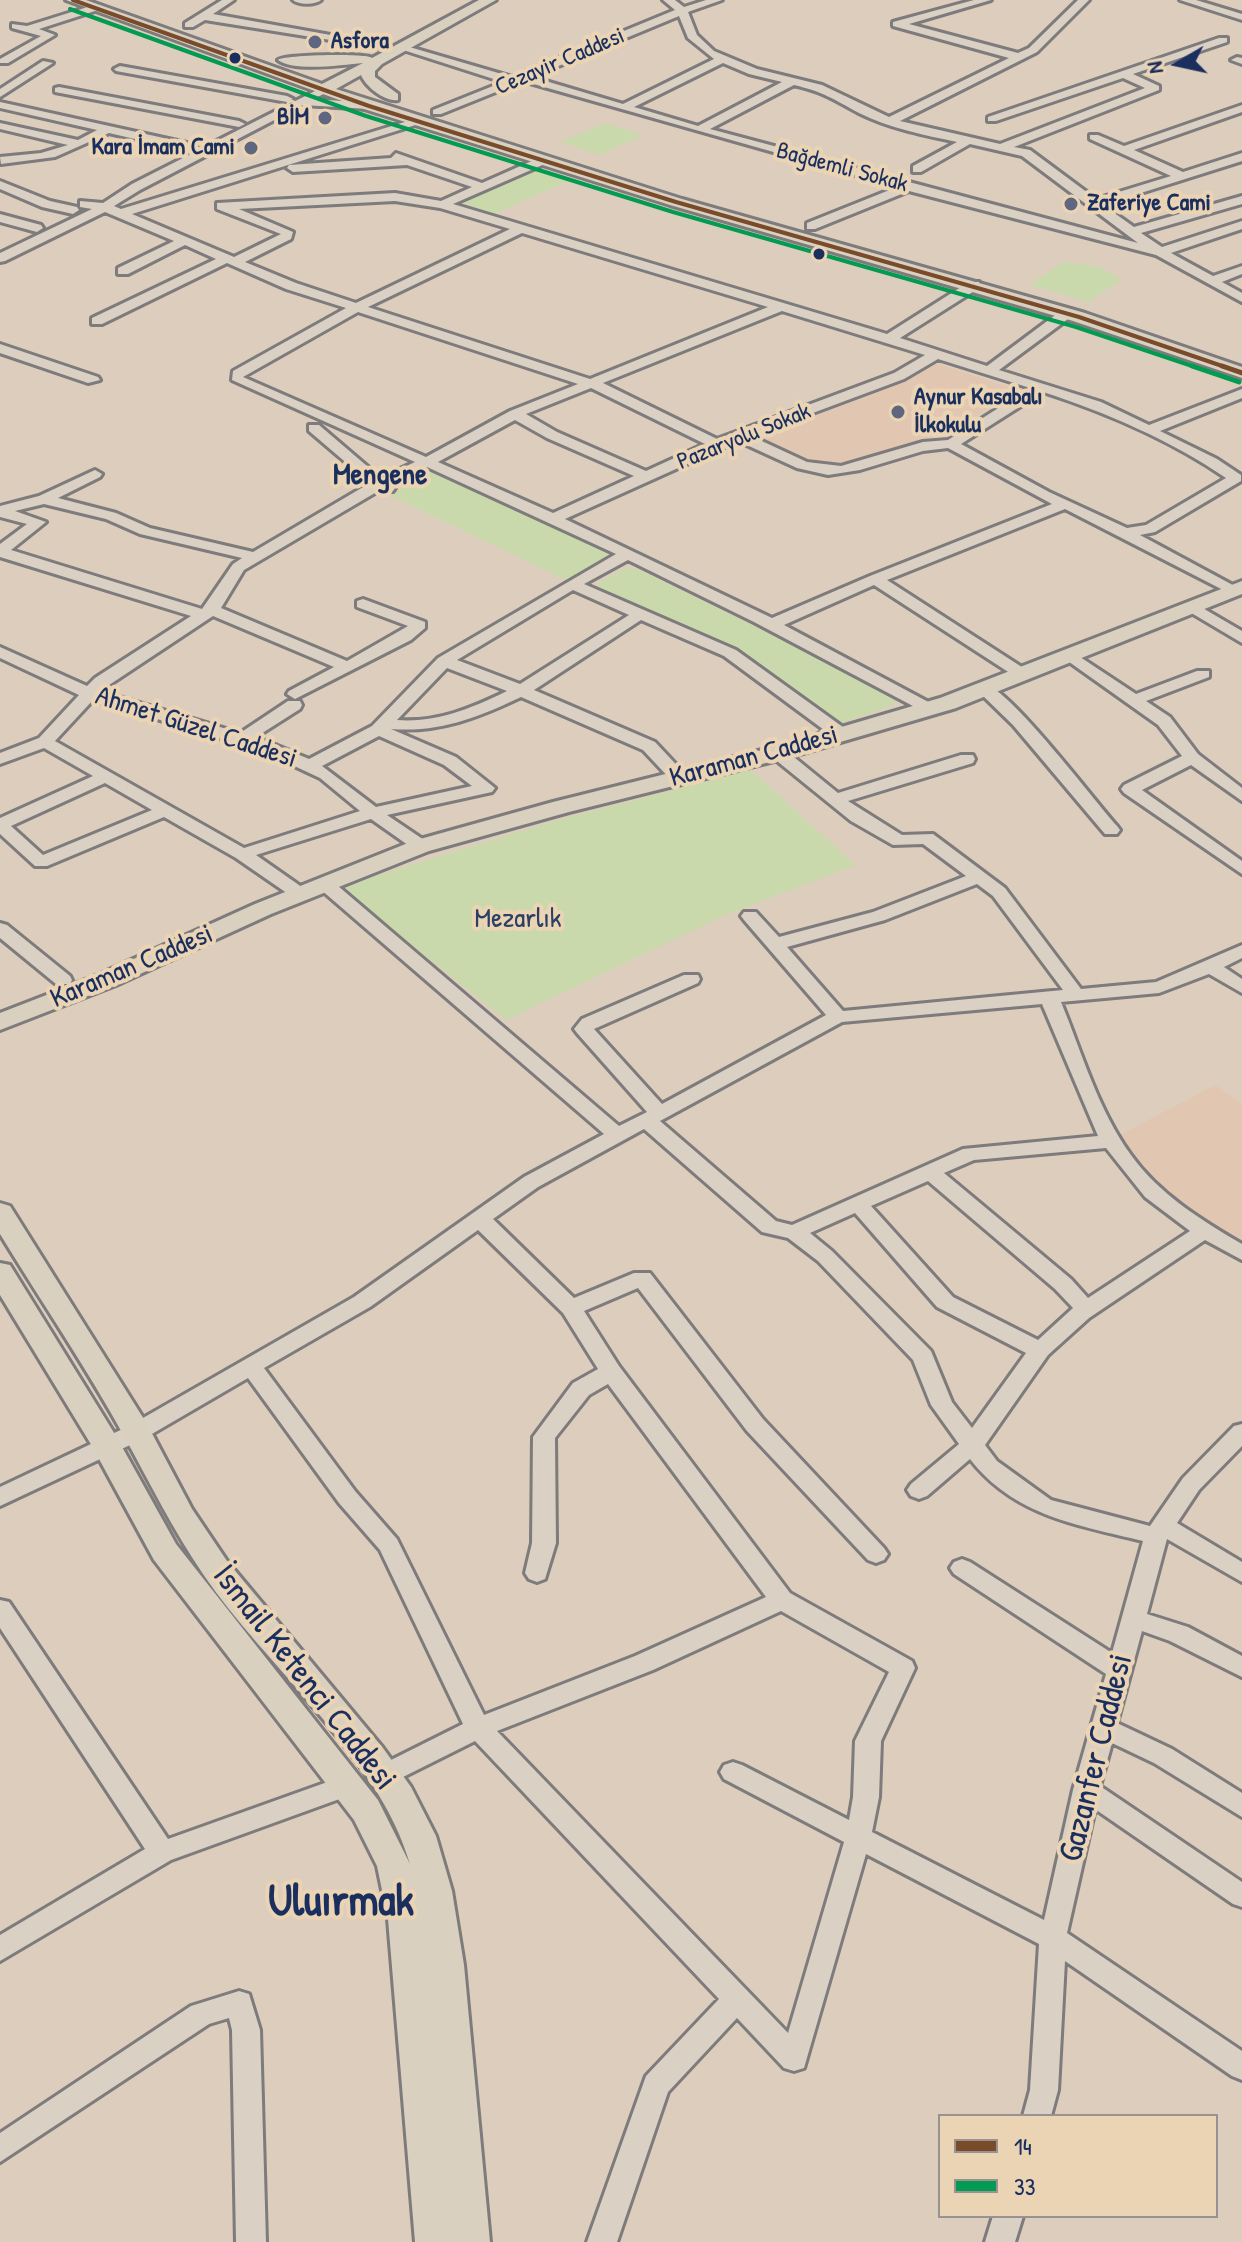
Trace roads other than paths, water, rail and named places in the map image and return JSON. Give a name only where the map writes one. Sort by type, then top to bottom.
[{"type":"main road","points":[[73,0],[327,83],[393,97],[671,186],[1008,281],[1242,356]]},
{"type":"main road","points":[[119,0],[196,21],[285,60],[369,106],[676,202],[1067,313],[1242,373]]},
{"type":"main road","points":[[395,47],[472,0]]},
{"type":"main road","points":[[327,83],[489,0]]},
{"type":"main road","points":[[285,60],[325,62],[371,59]]},
{"type":"main road","points":[[371,59],[368,78],[393,97]]},
{"type":"main road","name":"Karaman Caddesi","points":[[0,1022],[107,980],[263,909],[421,846],[778,753],[928,709],[1194,608],[1240,587]]},
{"type":"main road","name":"Karaman Caddesi","points":[[0,1004],[204,926],[263,909]]},
{"type":"main road","name":"İsmail Ketenci Caddesi","points":[[0,1212],[122,1438],[120,1474],[165,1552],[366,1810],[394,1866],[405,1919],[434,2242]]},
{"type":"main road","name":"İsmail Ketenci Caddesi","points":[[0,1272],[180,1515],[216,1569],[384,1775],[419,1836],[435,1891],[447,1981],[471,2242]]},
{"type":"street","points":[[196,21],[229,0]]},
{"type":"street","points":[[298,0],[316,0]]},
{"type":"street","points":[[668,0],[682,10],[692,36],[710,53],[753,72],[841,96],[862,110],[890,121],[1026,153],[1092,213],[1131,232],[1242,298]]},
{"type":"street","name":"Cezayir Caddesi","points":[[437,112],[682,10],[717,0]]},
{"type":"street","points":[[986,0],[897,24],[1020,57]]},
{"type":"street","points":[[890,121],[1033,50],[1084,0]]},
{"type":"street","points":[[1185,0],[1242,17]]},
{"type":"street","points":[[4,61],[50,35],[21,27],[94,8]]},
{"type":"street","name":"Bağdemli Sokak","points":[[196,21],[395,47],[1052,226],[1161,252]]},
{"type":"street","points":[[992,119],[1223,40]]},
{"type":"street","points":[[624,108],[723,59]]},
{"type":"street","points":[[0,94],[47,63]]},
{"type":"street","points":[[120,69],[287,99]]},
{"type":"street","points":[[1000,148],[1155,88],[1123,74]]},
{"type":"street","points":[[699,130],[793,81]]},
{"type":"street","points":[[0,247],[287,99],[327,83]]},
{"type":"street","points":[[0,258],[105,207],[136,187],[301,102],[327,83]]},
{"type":"street","points":[[59,90],[239,124]]},
{"type":"street","points":[[301,102],[369,106]]},
{"type":"street","points":[[0,105],[191,148]]},
{"type":"street","points":[[1124,150],[1242,108]]},
{"type":"street","points":[[1229,113],[1242,117]]},
{"type":"street","points":[[120,214],[421,120]]},
{"type":"street","points":[[0,126],[79,144]]},
{"type":"street","points":[[0,160],[65,152],[108,129]]},
{"type":"street","points":[[1094,137],[1182,176]]},
{"type":"street","points":[[917,169],[967,141]]},
{"type":"street","points":[[350,144],[480,186]]},
{"type":"street","points":[[1052,226],[1182,176],[1242,157]]},
{"type":"street","points":[[442,205],[543,160]]},
{"type":"street","points":[[242,174],[308,166],[409,161]]},
{"type":"street","points":[[0,185],[46,204],[105,207],[291,286],[593,384],[716,444]]},
{"type":"street","points":[[811,226],[911,186]]},
{"type":"street","points":[[97,321],[287,236],[287,232],[187,193]]},
{"type":"street","points":[[221,206],[395,197],[442,205],[889,339],[1096,405],[1212,462],[1236,478],[1150,529],[1126,533]]},
{"type":"street","points":[[1131,232],[1242,200]]},
{"type":"street","points":[[0,218],[37,228]]},
{"type":"street","points":[[1161,252],[1242,225]]},
{"type":"street","points":[[519,230],[357,307],[238,377],[429,461],[772,624],[928,709]]},
{"type":"street","points":[[123,271],[182,242]]},
{"type":"street","points":[[1212,281],[1242,270]]},
{"type":"street","points":[[889,339],[974,285]]},
{"type":"street","points":[[0,759],[45,742],[88,693],[208,613],[238,567],[255,557],[515,414],[780,307]]},
{"type":"street","points":[[988,371],[1067,313]]},
{"type":"street","points":[[0,348],[93,380]]},
{"type":"street","name":"Pazaryolu Sokak","points":[[551,520],[716,444],[899,376],[937,354]]},
{"type":"street","points":[[951,444],[1040,388]]},
{"type":"street","points":[[1147,431],[1242,393]]},
{"type":"street","points":[[515,414],[552,435],[648,477]]},
{"type":"street","points":[[314,428],[384,486]]},
{"type":"street","points":[[740,436],[820,469],[840,470],[935,444],[951,444],[1065,504],[1240,587]]},
{"type":"street","points":[[0,511],[44,499],[95,474]]},
{"type":"street","points":[[44,499],[111,516],[145,531],[255,557]]},
{"type":"street","points":[[772,624],[875,579],[1065,504]]},
{"type":"street","points":[[0,511],[39,522],[0,551]]},
{"type":"street","points":[[0,551],[208,613],[345,666]]},
{"type":"street","points":[[309,766],[381,727],[444,661],[626,555]]},
{"type":"street","points":[[875,579],[1022,674]]},
{"type":"street","points":[[572,584],[730,653],[841,734]]},
{"type":"street","points":[[242,739],[345,666],[405,637],[419,625],[363,604]]},
{"type":"street","points":[[1194,608],[1242,638]]},
{"type":"street","points":[[381,727],[415,728],[476,711],[522,691],[640,614]]},
{"type":"street","name":"Ahmet Güzel Caddesi","points":[[0,652],[88,693],[264,745],[326,774],[373,813],[421,846]]},
{"type":"street","points":[[1071,656],[1164,721],[1192,758],[1242,796]]},
{"type":"street","points":[[444,661],[649,746],[679,778]]},
{"type":"street","points":[[1134,700],[1203,674]]},
{"type":"street","points":[[985,689],[1019,718],[1074,790],[1111,830]]},
{"type":"street","points":[[242,854],[373,813],[486,788],[450,761],[381,727]]},
{"type":"street","points":[[45,742],[242,854],[300,894]]},
{"type":"street","points":[[778,753],[857,817],[899,841],[927,838],[999,892],[1077,996]]},
{"type":"street","points":[[1192,758],[1130,789],[1242,869]]},
{"type":"street","points":[[835,800],[967,759]]},
{"type":"street","points":[[105,777],[0,824],[41,862],[166,810]]},
{"type":"street","points":[[775,944],[879,916],[980,877]]},
{"type":"street","points":[[325,884],[617,1135]]},
{"type":"street","points":[[750,916],[838,1017]]},
{"type":"street","points":[[0,929],[63,980]]},
{"type":"street","points":[[0,1497],[122,1438],[362,1302],[531,1182],[838,1017],[1159,987],[1242,951]]},
{"type":"street","points":[[1211,967],[1242,987]]},
{"type":"street","points":[[691,979],[589,1023],[584,1029],[652,1116],[769,1227],[794,1232],[825,1256],[923,1356],[942,1405],[989,1467],[1044,1507],[1159,1531],[1242,1573]]},
{"type":"street","points":[[1050,999],[1111,1141],[1126,1162],[1184,1220],[1242,1253]]},
{"type":"street","points":[[794,1232],[970,1154],[1111,1141]]},
{"type":"street","points":[[930,1172],[1063,1284],[1087,1310]]},
{"type":"street","points":[[858,1204],[945,1302],[1040,1350]]},
{"type":"street","points":[[250,1365],[347,1497],[389,1545],[478,1728],[794,2059],[858,1837],[866,1797],[868,1741],[903,1668],[782,1600],[611,1372],[571,1308],[480,1219]]},
{"type":"street","points":[[919,1490],[972,1445],[1040,1350],[1087,1310],[1204,1231]]},
{"type":"street","points":[[571,1308],[642,1278],[755,1425],[876,1554]]},
{"type":"street","points":[[537,1573],[544,1543],[544,1437],[581,1389],[611,1372]]},
{"type":"street","name":"Gazanfer Caddesi","points":[[1038,2114],[1044,2090],[1053,1938],[1086,1790],[1159,1531],[1191,1484],[1238,1444]]},
{"type":"street","points":[[962,1568],[1119,1670]]},
{"type":"street","points":[[384,1775],[478,1728],[644,1663],[782,1600]]},
{"type":"street","points":[[0,1609],[162,1852]]},
{"type":"street","points":[[1133,1619],[1179,1634],[1242,1667]]},
{"type":"street","points":[[1104,1728],[1163,1756],[1242,1806]]},
{"type":"street","points":[[733,1772],[1053,1938],[1242,2067]]},
{"type":"street","points":[[0,1949],[162,1852],[347,1786]]},
{"type":"street","points":[[1086,1790],[1242,1896]]},
{"type":"street","points":[[602,2242],[656,2085],[737,1999]]},
{"type":"street","points":[[0,2149],[201,2015],[239,2003],[246,2030],[251,2242]]},
{"type":"street","points":[[1000,2242],[1007,2218]]},
{"type":"place","name":"Asfora","points":[[315,42]]},
{"type":"place","name":"BİM","points":[[325,118]]},
{"type":"place","name":"Kara İmam Cami","points":[[251,148]]},
{"type":"place","name":"Zaferiye Cami","points":[[1071,204]]},
{"type":"place","name":"Aynur Kasabalı İlkokulu","points":[[898,412]]},
{"type":"district","name":"Mengene","points":[[380,476]]},
{"type":"district","name":"Uluırmak","points":[[341,1903]]},
{"type":"park label","name":"Mezarlık","points":[[518,920]]}]
